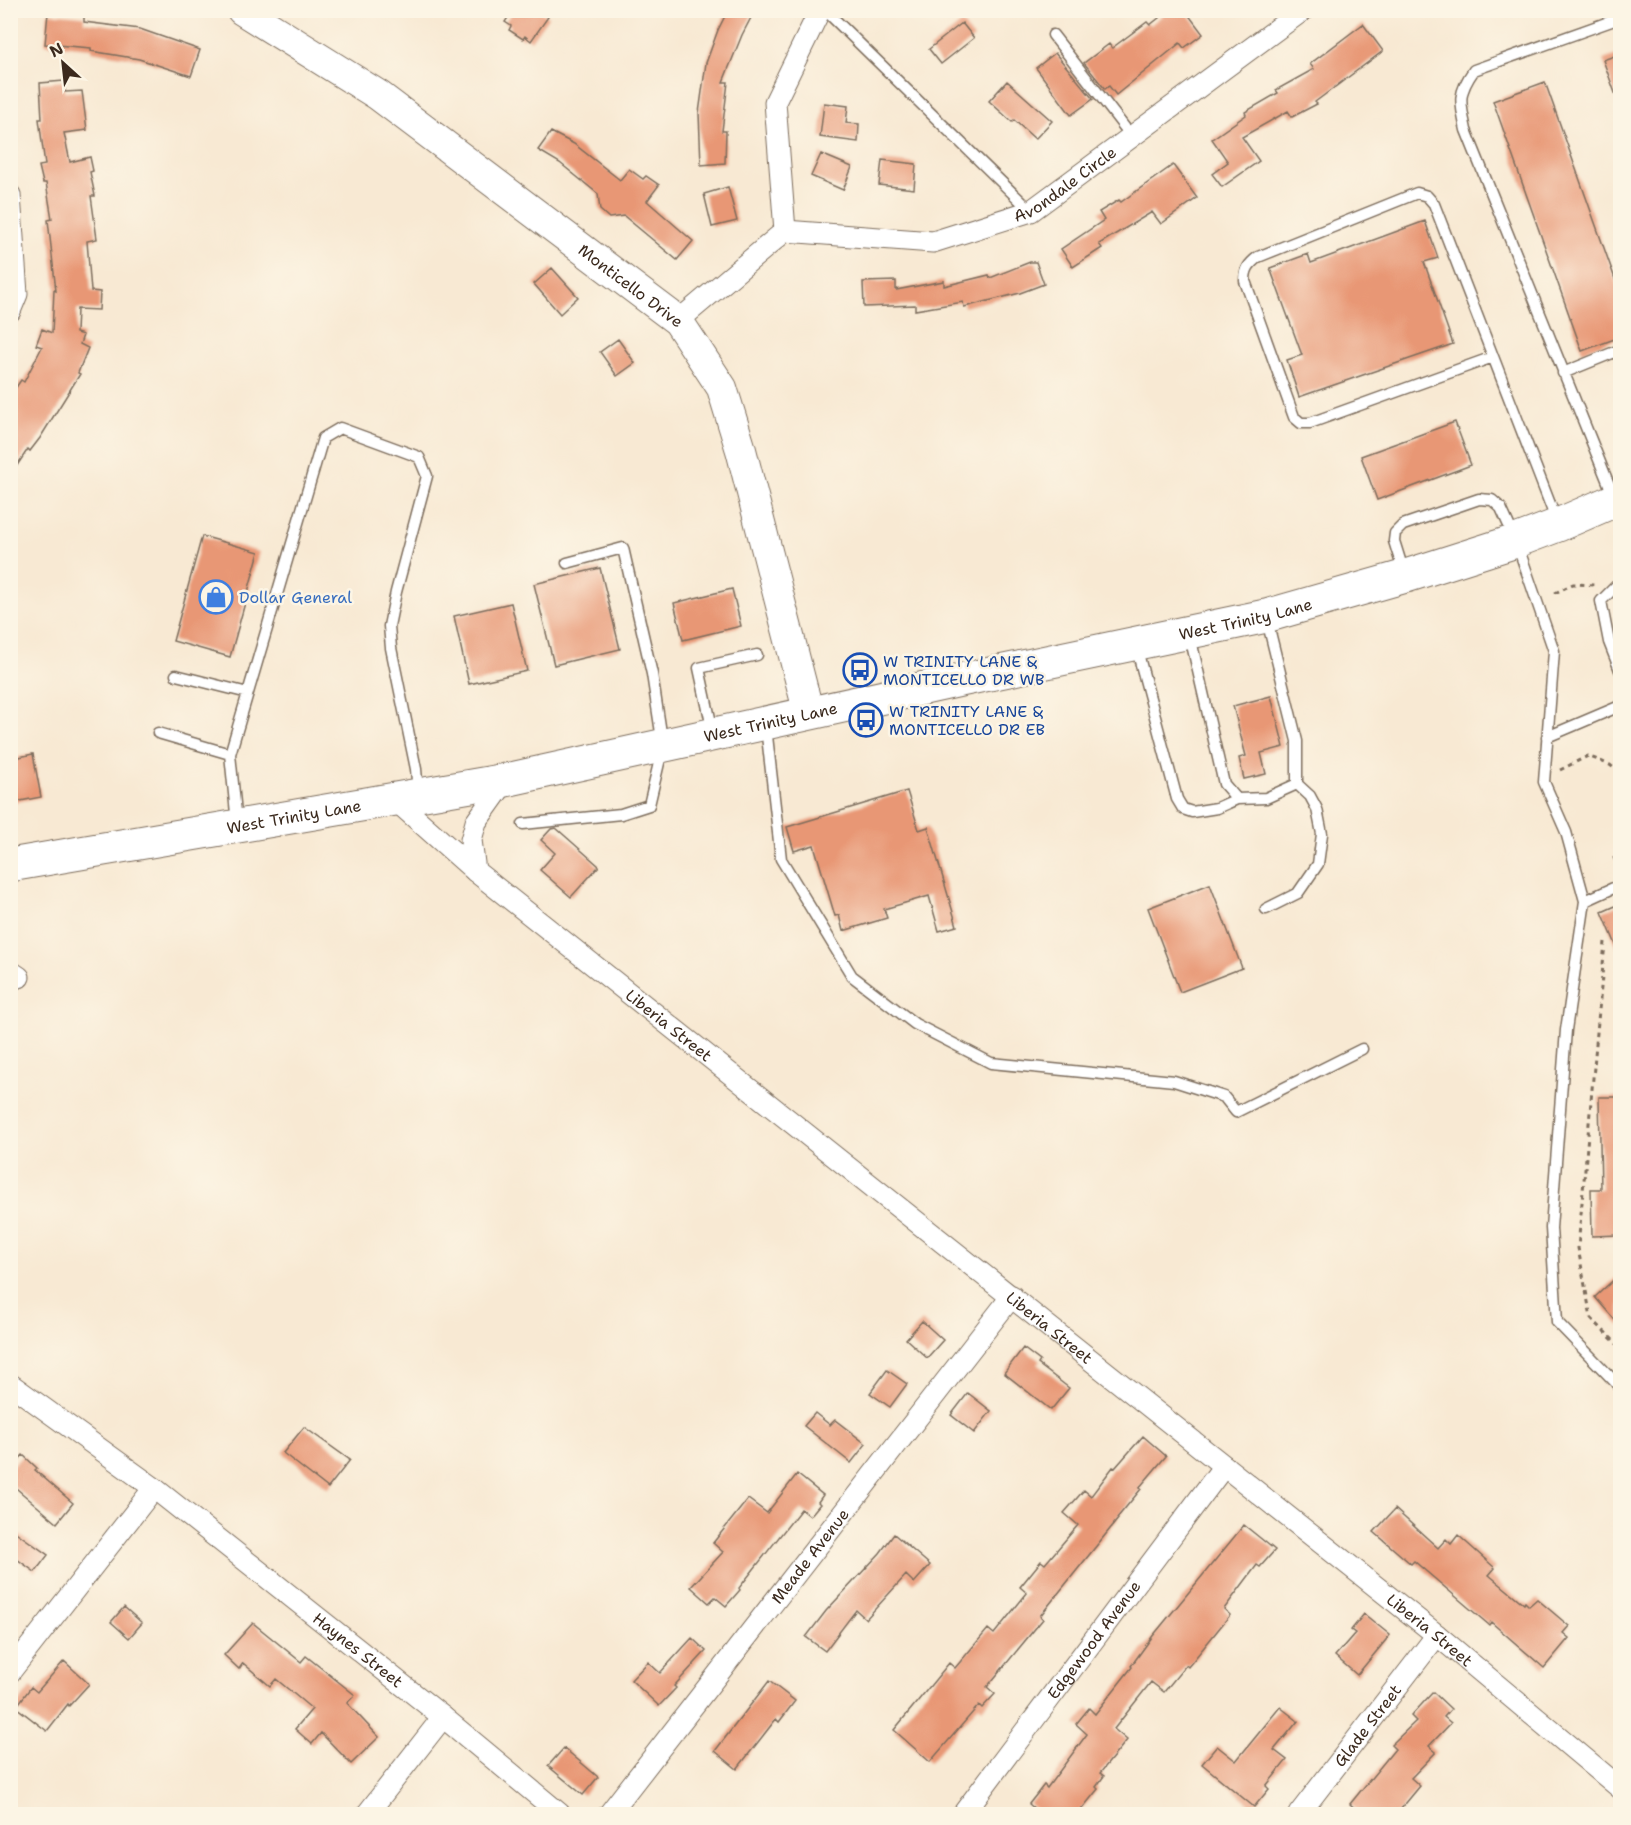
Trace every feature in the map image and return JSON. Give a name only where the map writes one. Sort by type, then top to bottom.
[{"type":"main road","name":"West Trinity Lane","points":[[10,865],[506,780],[1266,616],[1406,576],[1516,541],[1618,499]]},
{"type":"street","name":"Monticello Drive","points":[[243,10],[378,95],[678,321],[722,388],[744,461],[809,714]]},
{"type":"street","points":[[678,321],[785,231],[774,102],[820,10]]},
{"type":"street","name":"Avondale Circle","points":[[785,231],[933,242],[1032,211],[1303,10]]},
{"type":"street","points":[[10,195],[17,294],[10,311]]},
{"type":"street","points":[[475,871],[471,840],[476,822],[506,780]]},
{"type":"street","name":"Liberia Street","points":[[406,797],[475,871],[1437,1635],[1620,1788]]},
{"type":"street","name":"Meade Avenue","points":[[609,1815],[1011,1296]]},
{"type":"street","name":"Haynes Street","points":[[10,1384],[154,1488],[443,1717],[560,1815]]},
{"type":"street","name":"Edgewood Avenue","points":[[963,1815],[1224,1466]]},
{"type":"street","points":[[10,1672],[154,1488]]},
{"type":"street","name":"Glade Street","points":[[1299,1815],[1437,1635]]},
{"type":"street","points":[[367,1815],[443,1717]]},
{"type":"lane","points":[[825,10],[1032,211]]},
{"type":"lane","points":[[1618,499],[1563,373],[1466,130],[1460,101],[1465,83],[1474,70],[1620,18]]},
{"type":"lane","points":[[1053,35],[1132,136]]},
{"type":"lane","points":[[1493,357],[1310,423],[1301,423],[1294,417],[1245,280],[1245,272],[1250,263],[1258,257],[1417,193],[1427,196],[1434,204],[1558,525]]},
{"type":"lane","points":[[1563,373],[1617,351]]},
{"type":"lane","points":[[238,827],[230,754],[323,438],[340,428],[419,458],[427,476],[389,626],[391,648],[417,769],[406,797]]},
{"type":"lane","points":[[1406,576],[1394,541],[1395,533],[1403,525],[1479,499],[1492,500],[1501,508],[1516,541],[1554,651],[1544,782],[1566,832],[1585,900],[1566,1030],[1551,1228],[1557,1322],[1620,1387]]},
{"type":"lane","points":[[523,824],[621,814],[649,805],[663,746],[652,674],[623,548],[567,563]]},
{"type":"lane","points":[[1620,582],[1601,601],[1609,642],[1620,670]]},
{"type":"lane","points":[[1266,616],[1297,741],[1297,784],[1310,796],[1317,809],[1322,834],[1318,864],[1298,893],[1266,909]]},
{"type":"lane","points":[[1190,632],[1224,784],[1237,799]]},
{"type":"lane","points":[[1135,644],[1177,800],[1183,809],[1192,812],[1217,808],[1237,799],[1266,798],[1297,784]]},
{"type":"lane","points":[[714,735],[699,668],[757,655]]},
{"type":"lane","points":[[176,675],[248,693]]},
{"type":"lane","points":[[1547,737],[1620,706]]},
{"type":"lane","points":[[766,724],[781,859],[852,976],[915,1024],[991,1064],[1174,1081],[1224,1097],[1236,1112],[1362,1049]]},
{"type":"lane","points":[[158,733],[230,754]]},
{"type":"lane","points":[[1585,900],[1620,885]]},
{"type":"path","points":[[1555,593],[1573,584],[1600,586]]},
{"type":"path","points":[[1560,770],[1588,756],[1610,765],[1620,773]]},
{"type":"path","points":[[1613,860],[1620,856]]},
{"type":"path","points":[[1605,942],[1578,1248],[1591,1318],[1620,1347]]},
{"type":"building","points":[[513,10],[539,10],[548,17],[531,41],[509,30],[511,26],[505,22]]},
{"type":"building","points":[[728,10],[755,10],[723,82],[728,82],[722,131],[726,131],[725,163],[701,165],[699,113],[706,63]]},
{"type":"building","points":[[1169,10],[1185,10],[1203,34],[1184,48],[1180,43],[1116,95],[1109,86],[1105,89],[1084,63],[1109,44],[1112,48],[1147,22],[1150,25]]},
{"type":"building","points":[[48,13],[84,16],[84,22],[140,29],[200,50],[191,76],[139,59],[91,51],[91,48],[45,44]]},
{"type":"building","points":[[962,23],[974,38],[941,64],[929,49]]},
{"type":"building","points":[[1363,24],[1383,51],[1315,102],[1317,104],[1292,117],[1288,111],[1242,137],[1259,161],[1222,187],[1212,174],[1228,162],[1212,139],[1246,115],[1245,112],[1278,93],[1276,90],[1314,69],[1310,64]]},
{"type":"building","points":[[1055,53],[1093,99],[1071,115],[1036,68]]},
{"type":"building","points":[[1620,54],[1620,103],[1619,104],[1603,60]]},
{"type":"building","points":[[64,81],[65,92],[82,91],[87,130],[64,133],[70,162],[90,157],[93,171],[90,172],[95,196],[91,196],[97,239],[87,241],[91,291],[100,292],[99,310],[77,309],[76,333],[83,335],[80,344],[88,348],[78,373],[80,374],[40,438],[30,451],[28,449],[10,476],[10,396],[21,380],[24,382],[42,347],[36,345],[42,329],[52,333],[54,290],[56,291],[48,220],[52,219],[46,183],[43,183],[39,166],[45,165],[39,119],[42,119],[40,83]]},
{"type":"building","points":[[1007,81],[1052,121],[1035,139],[989,101]]},
{"type":"building","points":[[1545,82],[1620,293],[1620,337],[1582,351],[1493,101]]},
{"type":"building","points":[[824,103],[848,106],[846,123],[859,124],[858,142],[820,137]]},
{"type":"building","points":[[551,132],[574,144],[620,180],[629,169],[643,179],[646,176],[659,185],[647,201],[693,241],[677,260],[624,216],[609,218],[600,210],[598,194],[560,163],[538,150]]},
{"type":"building","points":[[821,154],[852,167],[843,190],[811,176]]},
{"type":"building","points":[[882,160],[916,164],[914,189],[879,185]]},
{"type":"building","points":[[1173,165],[1197,198],[1161,224],[1152,212],[1099,244],[1102,248],[1073,267],[1061,249],[1104,220],[1099,212],[1119,200],[1121,202]]},
{"type":"building","points":[[728,187],[737,221],[712,227],[704,194]]},
{"type":"building","points":[[1425,221],[1438,258],[1424,262],[1453,344],[1299,397],[1287,360],[1302,355],[1270,268],[1308,254],[1311,263]]},
{"type":"building","points":[[1030,262],[1036,262],[1044,284],[1020,293],[964,307],[963,302],[915,310],[915,305],[864,307],[863,282],[896,281],[896,290],[944,281],[944,286],[989,275],[990,278]]},
{"type":"building","points":[[552,268],[578,297],[560,314],[534,284]]},
{"type":"building","points":[[618,339],[635,363],[617,376],[600,352]]},
{"type":"building","points":[[1455,422],[1471,465],[1377,500],[1361,456]]},
{"type":"building","name":"Dollar General","points":[[202,536],[259,552],[230,657],[173,641]]},
{"type":"building","points":[[600,568],[620,649],[554,665],[534,584]]},
{"type":"building","points":[[732,589],[741,626],[683,640],[674,603]]},
{"type":"building","points":[[511,603],[527,671],[469,684],[454,616]]},
{"type":"building","points":[[1271,696],[1284,747],[1261,753],[1266,774],[1244,779],[1239,758],[1246,756],[1233,706]]},
{"type":"building","points":[[33,754],[41,797],[15,802],[10,778],[10,759]]},
{"type":"building","points":[[907,791],[919,830],[928,827],[957,926],[939,931],[929,896],[884,909],[887,918],[843,931],[839,915],[835,916],[814,845],[794,851],[787,827]]},
{"type":"building","points":[[556,828],[599,866],[571,897],[540,870],[555,853],[541,840],[551,829]]},
{"type":"building","points":[[1210,884],[1242,968],[1180,992],[1148,908]]},
{"type":"building","points":[[1620,904],[1620,954],[1602,912]]},
{"type":"building","points":[[1599,1097],[1620,1097],[1620,1235],[1592,1236],[1591,1189],[1601,1189]]},
{"type":"building","points":[[1620,1274],[1620,1326],[1595,1297]]},
{"type":"building","points":[[922,1321],[943,1340],[927,1358],[906,1339]]},
{"type":"building","points":[[1023,1348],[1040,1361],[1038,1364],[1069,1388],[1051,1410],[1004,1373]]},
{"type":"building","points":[[887,1370],[907,1384],[890,1407],[870,1393]]},
{"type":"building","points":[[968,1393],[991,1411],[974,1433],[951,1415]]},
{"type":"building","points":[[815,1413],[830,1425],[835,1420],[866,1444],[851,1463],[804,1426]]},
{"type":"building","points":[[304,1427],[350,1460],[328,1488],[283,1453]]},
{"type":"building","points":[[1143,1436],[1166,1456],[1040,1616],[1043,1619],[987,1687],[995,1694],[982,1708],[979,1705],[930,1762],[894,1730],[949,1663],[955,1668],[988,1629],[994,1634],[1027,1593],[1020,1587],[1041,1561],[1045,1564],[1078,1525],[1064,1513],[1084,1490],[1091,1496],[1113,1467],[1115,1468]]},
{"type":"building","points":[[23,1455],[37,1468],[35,1470],[73,1503],[57,1523],[10,1483],[10,1469]]},
{"type":"building","points":[[797,1474],[823,1495],[818,1502],[820,1504],[810,1516],[801,1509],[726,1606],[715,1597],[709,1603],[691,1587],[723,1552],[713,1543],[748,1499],[767,1513]]},
{"type":"building","points":[[1395,1509],[1438,1548],[1446,1539],[1451,1544],[1458,1535],[1495,1568],[1489,1575],[1524,1604],[1525,1602],[1529,1606],[1537,1599],[1569,1626],[1563,1633],[1569,1638],[1544,1668],[1491,1622],[1489,1625],[1414,1561],[1411,1564],[1374,1532]]},
{"type":"building","points":[[1244,1525],[1275,1550],[1260,1567],[1257,1565],[1224,1609],[1230,1615],[1188,1667],[1186,1665],[1164,1692],[1151,1682],[1114,1729],[1127,1740],[1100,1773],[1104,1776],[1096,1787],[1098,1789],[1077,1815],[1042,1815],[1029,1804],[1044,1785],[1047,1788],[1087,1734],[1076,1724],[1089,1708],[1095,1714],[1152,1637]]},
{"type":"building","points":[[10,1528],[48,1555],[35,1572],[10,1554]]},
{"type":"building","points":[[894,1534],[930,1565],[914,1583],[906,1575],[866,1619],[856,1610],[825,1651],[806,1637]]},
{"type":"building","points":[[124,1607],[142,1623],[129,1638],[111,1622]]},
{"type":"building","points":[[1364,1614],[1390,1635],[1357,1675],[1335,1656],[1355,1633],[1351,1630]]},
{"type":"building","points":[[253,1623],[301,1662],[306,1656],[355,1695],[347,1703],[379,1737],[351,1764],[321,1733],[312,1744],[295,1729],[312,1709],[276,1679],[270,1686],[243,1663],[239,1669],[224,1655]]},
{"type":"building","points":[[692,1638],[706,1651],[659,1706],[631,1680],[648,1662],[660,1673]]},
{"type":"building","points":[[64,1661],[89,1684],[69,1706],[68,1704],[47,1731],[16,1707],[31,1687],[37,1692]]},
{"type":"building","points":[[769,1681],[795,1701],[779,1722],[776,1719],[737,1769],[715,1751]]},
{"type":"building","points":[[1433,1692],[1451,1709],[1444,1717],[1451,1723],[1429,1746],[1436,1752],[1411,1778],[1420,1786],[1396,1815],[1362,1815],[1350,1804],[1395,1749],[1391,1745],[1416,1721],[1411,1716]]},
{"type":"building","points":[[1280,1707],[1298,1721],[1274,1750],[1287,1760],[1266,1786],[1269,1789],[1254,1807],[1202,1764],[1217,1746],[1236,1761]]},
{"type":"building","points":[[564,1748],[598,1777],[583,1795],[548,1766]]},
{"type":"place","name":"Dollar General","points":[[216,597]]},
{"type":"place","name":"W TRINITY LANE & MONTICELLO DR WB","points":[[860,670]]},
{"type":"place","name":"W TRINITY LANE & MONTICELLO DR EB","points":[[866,720]]}]
